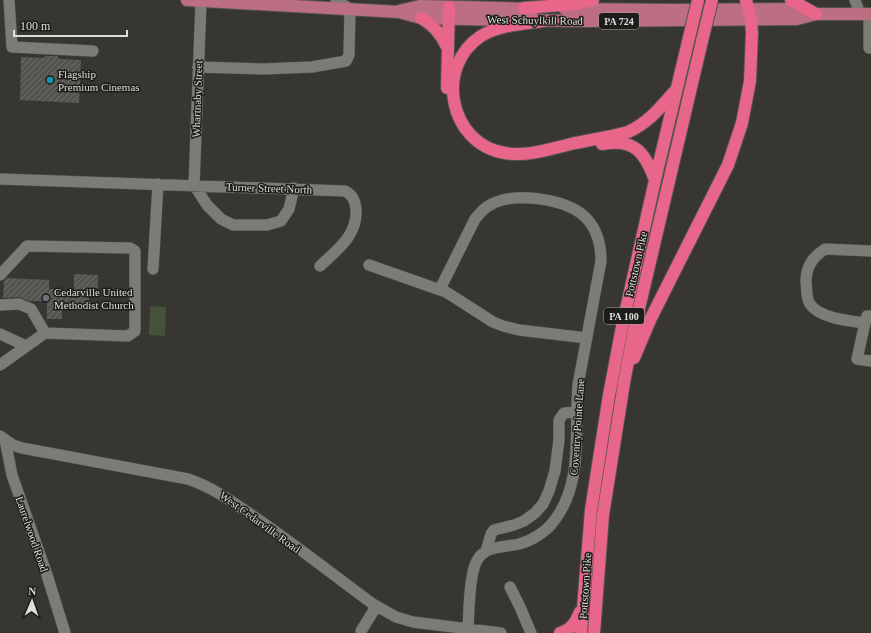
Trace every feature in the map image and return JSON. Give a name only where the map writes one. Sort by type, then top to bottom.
[{"type":"highway","points":[[524,8],[576,4],[593,0]]},
{"type":"highway","name":"Pottstown Pike","points":[[581,633],[592,510],[609,395],[622,326],[676,89],[698,0]]},
{"type":"highway","name":"Pottstown Pike","points":[[594,633],[604,515],[624,383],[636,323],[712,0]]},
{"type":"highway","points":[[791,0],[816,14]]},
{"type":"highway","points":[[441,4],[449,19],[447,87],[448,107],[458,130],[479,150],[497,158],[522,160],[606,143],[622,143],[635,147],[641,152],[646,158],[655,180]]},
{"type":"highway","points":[[624,383],[651,318],[728,165],[735,145],[745,110],[750,81],[752,33],[748,10]]},
{"type":"highway","points":[[421,18],[439,32],[448,48]]},
{"type":"highway","points":[[543,21],[506,27],[482,36],[465,52],[457,67],[454,79],[453,95],[458,117],[470,135],[490,149],[505,153],[526,154],[628,132],[651,118],[676,89]]},
{"type":"highway","points":[[560,633],[571,628],[577,620],[583,605]]},
{"type":"main road","name":"West Schuylkill Road","points":[[187,0],[201,2],[298,3],[350,9],[399,12],[421,18],[543,21],[748,10]]},
{"type":"main road","name":"West Schuylkill Road","points":[[399,12],[420,6],[441,4],[524,8],[748,10],[797,19],[816,14],[867,14]]},
{"type":"street","points":[[9,0],[12,47],[93,51]]},
{"type":"street","points":[[198,67],[263,69],[312,67],[346,61],[349,55],[350,9],[336,0]]},
{"type":"street","points":[[855,0],[867,14],[870,48]]},
{"type":"street","name":"Whartnaby Street","points":[[194,185],[201,2]]},
{"type":"street","points":[[0,179],[194,185],[207,205],[221,219],[233,225],[267,225],[281,221],[289,209],[294,188]]},
{"type":"street","points":[[153,269],[158,184]]},
{"type":"street","name":"Turner Street North","points":[[194,185],[294,188],[345,191],[351,194],[356,207],[356,218],[352,232],[348,239],[320,266]]},
{"type":"street","name":"Coventry Pointe Lane","points":[[440,289],[475,220],[483,210],[495,203],[516,198],[543,199],[572,207],[584,216],[591,224],[599,240],[601,261],[578,386],[578,440],[574,477],[563,508],[554,522],[546,530],[528,541],[520,544],[496,547],[486,551]]},
{"type":"street","points":[[0,276],[27,246],[130,248],[136,252],[135,331],[128,336],[45,333],[0,365]]},
{"type":"street","points":[[871,251],[825,248],[814,258],[806,277],[809,303],[814,308],[833,318],[868,320],[866,336],[857,359],[871,361]]},
{"type":"street","points":[[369,265],[440,289],[502,326],[519,330],[587,338]]},
{"type":"street","points":[[0,305],[19,304],[31,308],[45,333]]},
{"type":"street","points":[[0,334],[26,346]]},
{"type":"street","points":[[468,629],[475,566],[479,558],[486,551],[491,534],[494,530],[514,526],[524,521],[543,504],[555,471],[558,420],[564,412],[577,412]]},
{"type":"street","name":"West Cedarville Road","points":[[3,438],[22,448],[188,478],[218,492],[279,534],[376,606],[396,617],[412,622],[502,633]]},
{"type":"street","name":"Laurelwood Road","points":[[3,438],[12,475],[47,575],[65,633]]},
{"type":"street","points":[[510,587],[531,633]]},
{"type":"street","points":[[359,632],[376,606]]},
{"type":"green space","points":[[150,306],[166,307],[165,336],[149,335]]},
{"type":"building","name":"Flagship Premium Cinemas","points":[[46,56],[57,56],[60,59],[81,60],[79,103],[20,100],[21,57],[43,58]]},
{"type":"building","name":"Cedarville United Methodist Church","points":[[74,274],[98,275],[98,288],[89,288],[89,308],[62,307],[62,319],[47,319],[47,301],[29,301],[19,297],[3,298],[4,281],[6,278],[49,280],[49,289],[61,289],[61,295],[74,295]]},
{"type":"place","name":"Flagship Premium Cinemas","points":[[50,80]]},
{"type":"place","name":"Cedarville United Methodist Church","points":[[46,298]]}]
